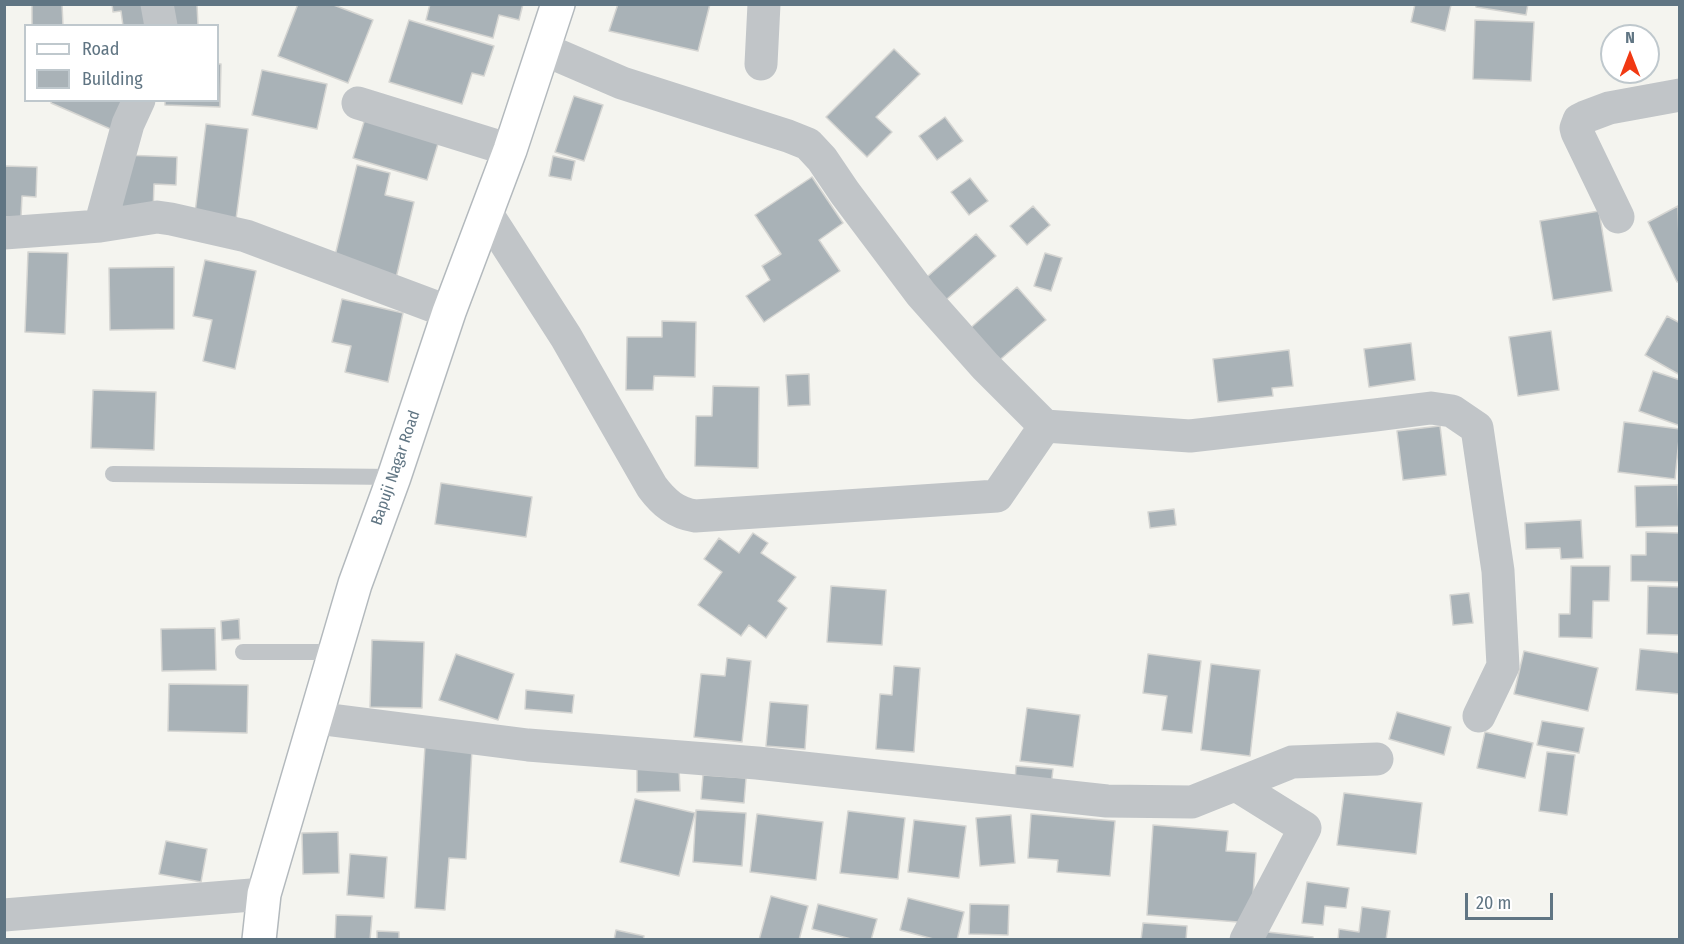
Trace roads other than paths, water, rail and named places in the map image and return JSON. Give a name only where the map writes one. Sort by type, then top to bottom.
[{"type":"street","points":[[157,4],[161,24]]},
{"type":"street","name":"Bapuji Nagar Road","points":[[259,939],[264,894],[355,584],[394,477],[448,312],[510,150],[558,4]]},
{"type":"street","points":[[761,64],[764,4]]},
{"type":"street","points":[[543,49],[622,83],[808,144],[822,159],[921,294],[985,366],[1045,426],[1190,436],[1431,408],[1452,411],[1477,428],[1498,571],[1503,666],[1479,716]]},
{"type":"street","points":[[1618,217],[1577,132],[1578,123],[1585,117],[1609,108],[1680,95]]},
{"type":"street","points":[[100,226],[128,124],[138,102]]},
{"type":"street","points":[[358,103],[510,150]]},
{"type":"street","points":[[487,214],[566,337],[652,487],[676,511],[696,516],[997,496],[1045,426]]},
{"type":"street","points":[[4,232],[100,226],[157,217],[171,219],[246,236],[448,312]]},
{"type":"street","points":[[316,718],[528,745],[757,763],[1107,801],[1192,802],[1292,762],[1377,759]]},
{"type":"street","points":[[1236,785],[1305,828],[1246,939]]},
{"type":"street","points":[[4,915],[264,894]]},
{"type":"lane","points":[[113,474],[394,477]]},
{"type":"lane","points":[[243,652],[336,652]]}]
